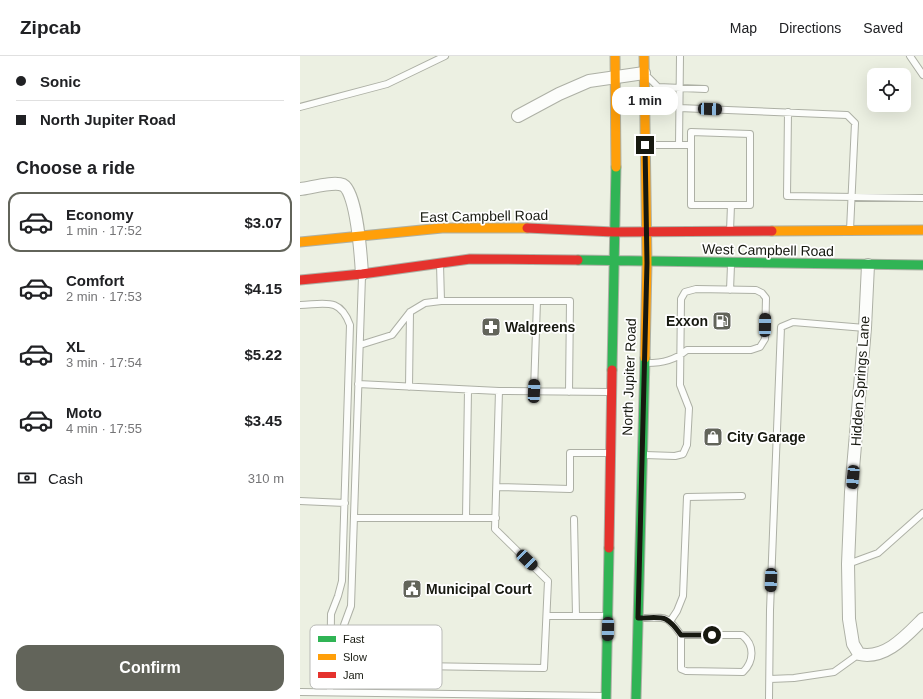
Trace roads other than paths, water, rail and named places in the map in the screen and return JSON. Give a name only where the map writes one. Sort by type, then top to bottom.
[{"type":"main road","name":"North Jupiter Road","points":[[606,697],[612,616],[610,453],[616,162],[614,56]]},
{"type":"main road","name":"North Jupiter Road","points":[[636,699],[634,617],[647,263],[644,56]]},
{"type":"main road","name":"East Campbell Road","points":[[300,242],[464,227],[614,232],[646,231]]},
{"type":"main road","name":"West Campbell Road","points":[[646,231],[730,232],[923,230]]},
{"type":"main road","points":[[300,280],[362,274],[470,259],[555,259],[613,262]]},
{"type":"main road","name":"West Campbell Road","points":[[613,262],[868,265],[923,264]]},
{"type":"street","points":[[518,116],[559,94],[589,81],[614,76],[644,73]]},
{"type":"street","points":[[300,189],[338,184],[344,186],[350,194],[359,236],[362,274]]},
{"type":"street","name":"Hidden Springs Lane","points":[[863,655],[853,644],[849,619],[848,564],[851,492],[865,328],[868,265]]},
{"type":"street","points":[[863,655],[886,651],[923,619]]},
{"type":"lane","points":[[300,107],[387,84],[445,56]]},
{"type":"lane","points":[[679,145],[680,56]]},
{"type":"lane","points":[[910,56],[923,74]]},
{"type":"lane","points":[[644,73],[658,87],[705,89]]},
{"type":"lane","points":[[679,108],[848,114],[855,123],[850,231]]},
{"type":"lane","points":[[788,112],[787,196],[923,198]]},
{"type":"lane","points":[[692,132],[750,134],[750,205],[732,205],[691,205],[692,132]]},
{"type":"lane","points":[[645,145],[691,145]]},
{"type":"lane","points":[[730,232],[732,205]]},
{"type":"lane","points":[[440,264],[442,301]]},
{"type":"lane","points":[[730,290],[731,264]]},
{"type":"lane","points":[[344,625],[351,606],[362,274]]},
{"type":"lane","points":[[641,455],[675,456],[683,454],[687,445],[689,408],[680,385],[679,356],[680,299],[685,292],[696,289],[756,290],[762,293],[766,298],[765,339],[760,347],[751,350],[687,350],[679,356],[664,363],[644,363]]},
{"type":"lane","points":[[360,345],[392,336],[410,312],[425,303],[442,301],[570,301],[569,392]]},
{"type":"lane","points":[[534,391],[537,301]]},
{"type":"lane","points":[[300,305],[329,304],[338,306],[346,313],[350,325],[342,581],[331,614],[331,625]]},
{"type":"lane","points":[[409,386],[410,312]]},
{"type":"lane","points":[[769,699],[770,610],[781,327],[793,322],[865,328]]},
{"type":"lane","points":[[358,384],[499,391],[611,392]]},
{"type":"lane","points":[[466,518],[468,390]]},
{"type":"lane","points":[[442,666],[544,668],[548,581],[495,529],[499,391]]},
{"type":"lane","points":[[496,486],[570,489],[570,453],[610,453]]},
{"type":"lane","points":[[671,620],[677,611],[683,596],[687,497],[742,496]]},
{"type":"lane","points":[[300,501],[345,503]]},
{"type":"lane","points":[[848,564],[878,553],[923,512]]},
{"type":"lane","points":[[354,518],[496,518]]},
{"type":"lane","points":[[574,519],[576,616]]},
{"type":"lane","points":[[547,616],[612,616]]},
{"type":"lane","points":[[634,617],[666,618],[671,620],[681,635],[681,668],[686,671],[743,672],[749,666],[752,656],[751,646],[748,640],[742,635],[681,635]]},
{"type":"lane","points":[[770,679],[794,678],[834,672],[863,655]]},
{"type":"lane","points":[[300,692],[606,697]]},
{"type":"place","name":"Exxon","points":[[722,321]]},
{"type":"place","name":"Walgreens","points":[[491,327]]},
{"type":"place","name":"City Garage","points":[[713,437]]},
{"type":"place","name":"Municipal Court","points":[[412,589]]}]
